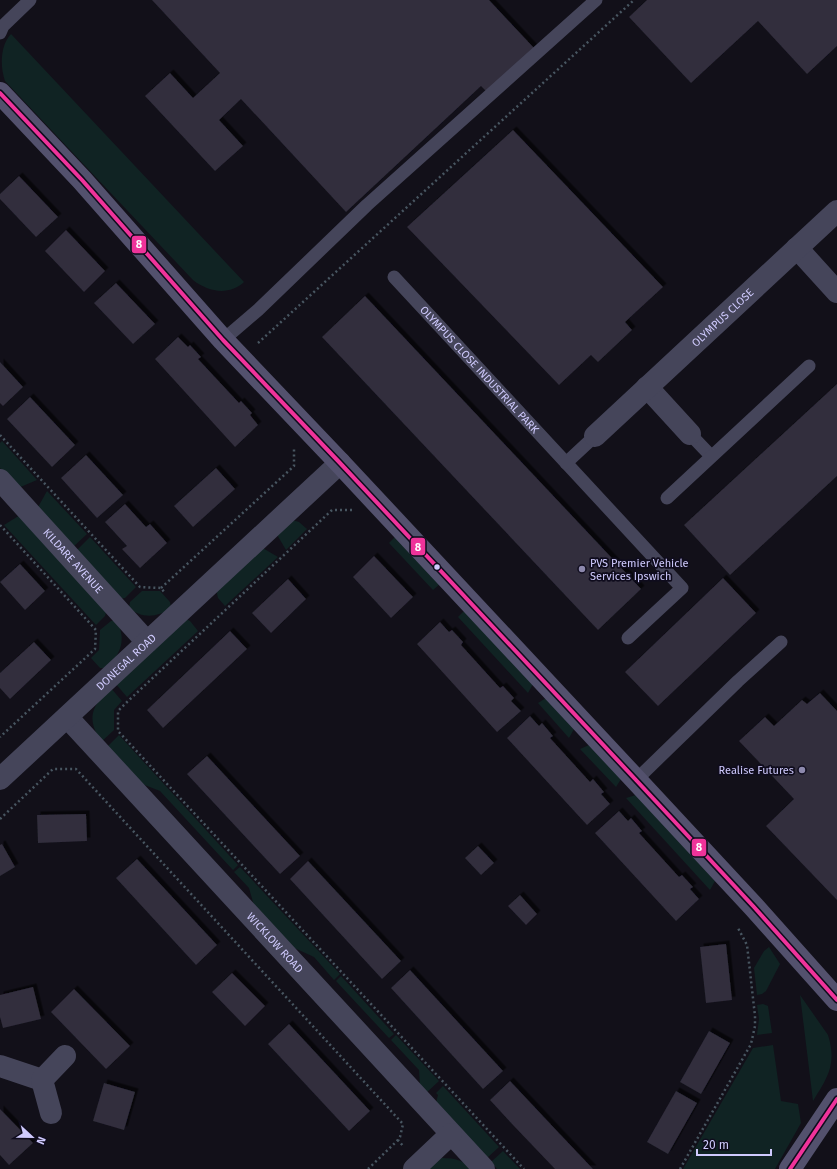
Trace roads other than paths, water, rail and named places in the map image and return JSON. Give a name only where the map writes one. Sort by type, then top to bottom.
[{"type":"street","points":[[0,93],[82,180],[223,340],[636,780],[754,907],[837,1000]]},
{"type":"street","name":"OLYMPUS CLOSE","points":[[595,436],[837,211]]},
{"type":"street","points":[[797,248],[837,292]]},
{"type":"street","points":[[647,387],[690,434]]},
{"type":"street","name":"DONEGAL ROAD","points":[[0,779],[340,463]]},
{"type":"street","name":"KILDARE AVENUE","points":[[0,480],[147,642]]},
{"type":"street","name":"WICKLOW ROAD","points":[[67,717],[484,1169]]},
{"type":"street","points":[[42,1080],[64,1056]]},
{"type":"street","points":[[0,1066],[42,1080]]},
{"type":"street","points":[[42,1080],[50,1113]]},
{"type":"street","points":[[790,1169],[837,1100]]},
{"type":"street","points":[[416,1166],[451,1134]]},
{"type":"lane","points":[[0,33],[3,26],[30,0]]},
{"type":"lane","points":[[223,340],[258,310],[367,205],[596,0]]},
{"type":"lane","name":"OLYMPUS CLOSE INDUSTRIAL PARK","points":[[394,277],[682,588],[628,638]]},
{"type":"lane","points":[[667,498],[809,366]]},
{"type":"lane","points":[[690,434],[711,456]]},
{"type":"lane","points":[[566,463],[595,436]]},
{"type":"lane","points":[[636,780],[738,681],[781,642]]},
{"type":"place","name":"PVS Premier Vehicle Services Ipswich","points":[[582,569]]},
{"type":"place","name":"Realise Futures","points":[[802,770]]}]
